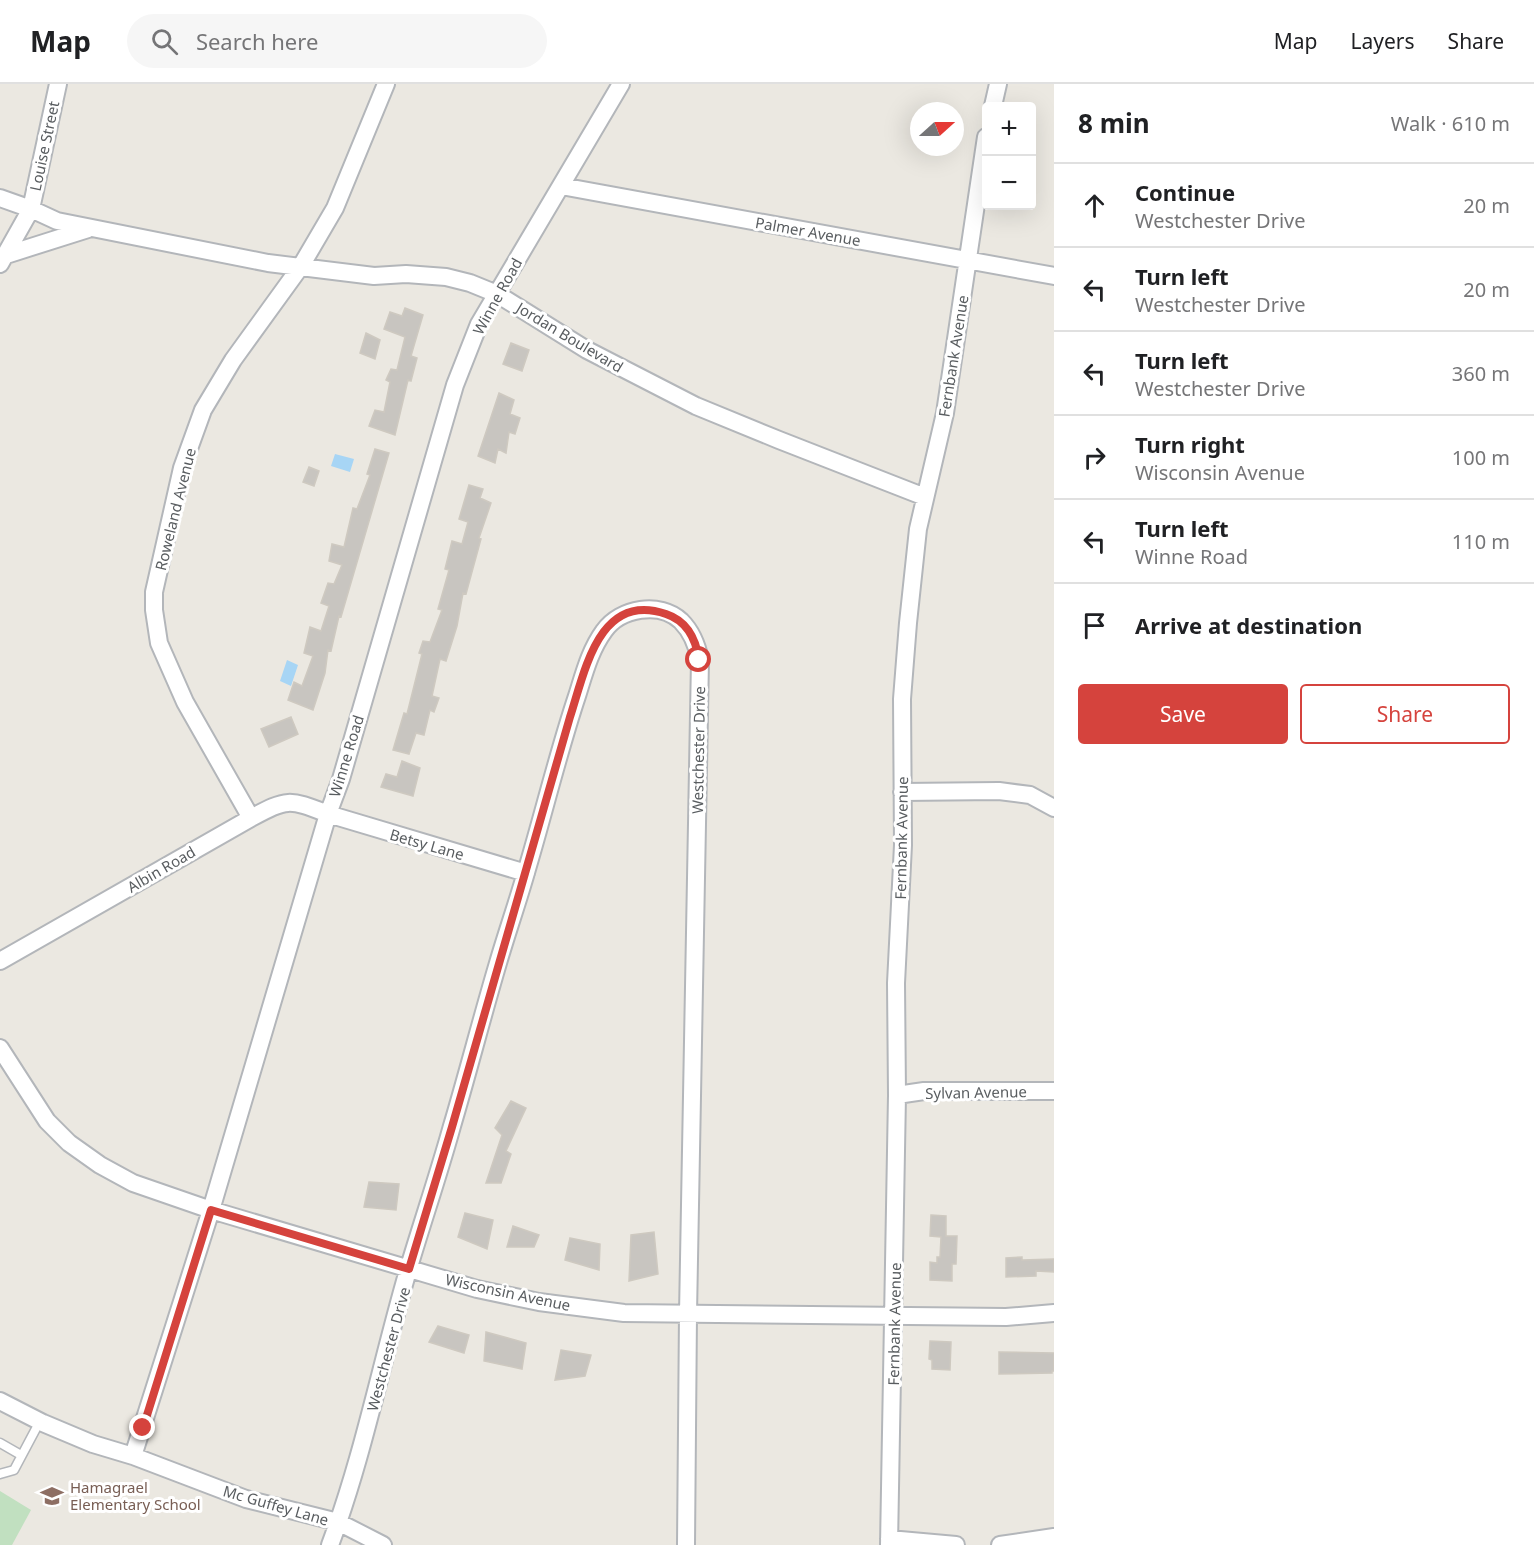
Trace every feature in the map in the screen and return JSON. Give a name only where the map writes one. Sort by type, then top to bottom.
[{"type":"street","name":"Louise Street","points":[[31,209],[58,84]]},
{"type":"street","name":"Roweland Avenue","points":[[251,818],[185,702],[159,643],[154,592],[182,468],[203,410],[233,360],[301,266],[334,208],[386,84]]},
{"type":"street","name":"Winne Road","points":[[133,1456],[211,1210],[328,814],[341,779],[455,385],[479,324],[621,84]]},
{"type":"street","points":[[994,102],[998,84]]},
{"type":"street","name":"Fernbank Avenue","points":[[889,1542],[897,1095],[896,982],[903,845],[902,699],[918,530],[945,413],[984,156]]},
{"type":"street","name":"Palmer Avenue","points":[[561,186],[1054,276]]},
{"type":"street","points":[[0,198],[31,209]]},
{"type":"street","name":"Jordan Boulevard","points":[[3,259],[31,209],[57,221],[90,229],[268,263],[374,276],[406,274],[446,277],[470,283],[497,294],[587,350],[696,406],[926,496]]},
{"type":"street","name":"Jordan Boulevard","points":[[3,259],[90,229]]},
{"type":"street","name":"Westchester Drive","points":[[330,1545],[362,1446],[409,1269],[570,717],[591,655],[598,639],[610,623],[629,612],[654,610],[675,616],[692,635],[698,647],[699,660],[688,1314]]},
{"type":"street","points":[[903,792],[999,791],[1030,795],[1054,808]]},
{"type":"street","name":"Albin Road","points":[[0,961],[274,806],[288,802],[301,804],[328,814]]},
{"type":"street","name":"Betsy Lane","points":[[328,814],[526,873]]},
{"type":"street","name":"Wisconsin Avenue","points":[[0,1048],[47,1121],[69,1143],[100,1165],[133,1183],[211,1210],[477,1289],[539,1302],[624,1313],[1006,1317],[1054,1313]]},
{"type":"street","name":"Sylvan Avenue","points":[[897,1095],[924,1091],[1054,1091]]},
{"type":"street","points":[[686,1545],[688,1314]]},
{"type":"street","name":"Mc Guffey Lane","points":[[0,1401],[93,1444],[133,1456],[246,1499],[338,1522],[383,1545]]},
{"type":"street","points":[[1000,1545],[1054,1537]]},
{"type":"street","points":[[889,1542],[956,1545]]},
{"type":"lane","points":[[0,1474],[14,1470],[40,1421]]},
{"type":"lane","points":[[0,1443],[21,1455]]},
{"type":"green space","points":[[0,1491],[31,1510],[12,1545],[0,1545]]},
{"type":"water","points":[[335,454],[354,459],[350,472],[331,466]]},
{"type":"water","points":[[287,660],[298,665],[291,686],[280,681]]},
{"type":"building","points":[[405,308],[423,315],[411,356],[417,358],[411,381],[408,380],[395,435],[369,426],[375,410],[384,412],[390,382],[386,380],[391,369],[397,370],[405,337],[384,329],[390,312],[402,316]]},
{"type":"building","points":[[366,333],[380,340],[375,359],[360,353]]},
{"type":"building","points":[[511,343],[529,350],[522,371],[503,364]]},
{"type":"building","points":[[499,393],[514,400],[510,414],[520,418],[515,434],[509,432],[506,453],[498,449],[495,463],[478,456]]},
{"type":"building","points":[[375,449],[389,453],[341,617],[339,616],[331,651],[328,650],[325,673],[313,710],[288,700],[294,682],[302,686],[313,656],[304,653],[310,627],[321,631],[329,606],[321,603],[328,583],[334,584],[342,565],[329,561],[332,544],[344,547],[353,508],[357,509],[370,475],[367,474]]},
{"type":"building","points":[[309,467],[319,471],[314,486],[303,482]]},
{"type":"building","points":[[469,485],[483,489],[480,498],[491,503],[479,538],[481,539],[466,594],[463,593],[457,626],[446,661],[440,659],[432,696],[439,698],[434,712],[430,710],[424,735],[416,733],[409,754],[393,750],[404,713],[407,714],[422,654],[419,653],[423,641],[430,642],[442,610],[438,609],[449,570],[445,569],[452,541],[462,544],[468,522],[459,519]]},
{"type":"building","points":[[291,717],[298,734],[269,747],[261,729]]},
{"type":"building","points":[[402,761],[420,768],[413,796],[381,787],[386,774],[397,777]]},
{"type":"building","points":[[511,1101],[526,1108],[506,1151],[511,1154],[501,1183],[486,1183],[502,1135],[495,1128]]},
{"type":"building","points":[[369,1182],[399,1184],[396,1210],[364,1207]]},
{"type":"building","points":[[465,1213],[493,1220],[487,1249],[458,1237]]},
{"type":"building","points":[[931,1215],[946,1216],[946,1236],[957,1236],[956,1264],[952,1264],[952,1281],[930,1280],[930,1262],[937,1263],[937,1257],[940,1257],[941,1237],[930,1236]]},
{"type":"building","points":[[513,1226],[539,1235],[534,1247],[507,1247]]},
{"type":"building","points":[[654,1232],[658,1274],[629,1281],[631,1235]]},
{"type":"building","points":[[570,1238],[600,1244],[599,1270],[565,1260]]},
{"type":"building","points":[[1022,1257],[1022,1260],[1054,1259],[1054,1272],[1036,1271],[1036,1276],[1006,1277],[1006,1258]]},
{"type":"building","points":[[438,1326],[469,1335],[464,1353],[429,1342]]},
{"type":"building","points":[[486,1332],[526,1343],[522,1369],[484,1361]]},
{"type":"building","points":[[930,1341],[951,1342],[950,1370],[932,1369],[932,1360],[929,1359]]},
{"type":"building","points":[[561,1350],[591,1355],[585,1376],[555,1380]]},
{"type":"building","points":[[999,1352],[1054,1353],[1054,1371],[1052,1373],[999,1374]]},
{"type":"place","name":"Hamagrael Elementary School","points":[[52,1496]]},
{"type":"route","points":[[143,1428],[211,1210],[409,1269],[570,717],[598,639],[610,623],[629,612],[654,610],[675,616],[681,622],[698,647],[699,660]]}]
